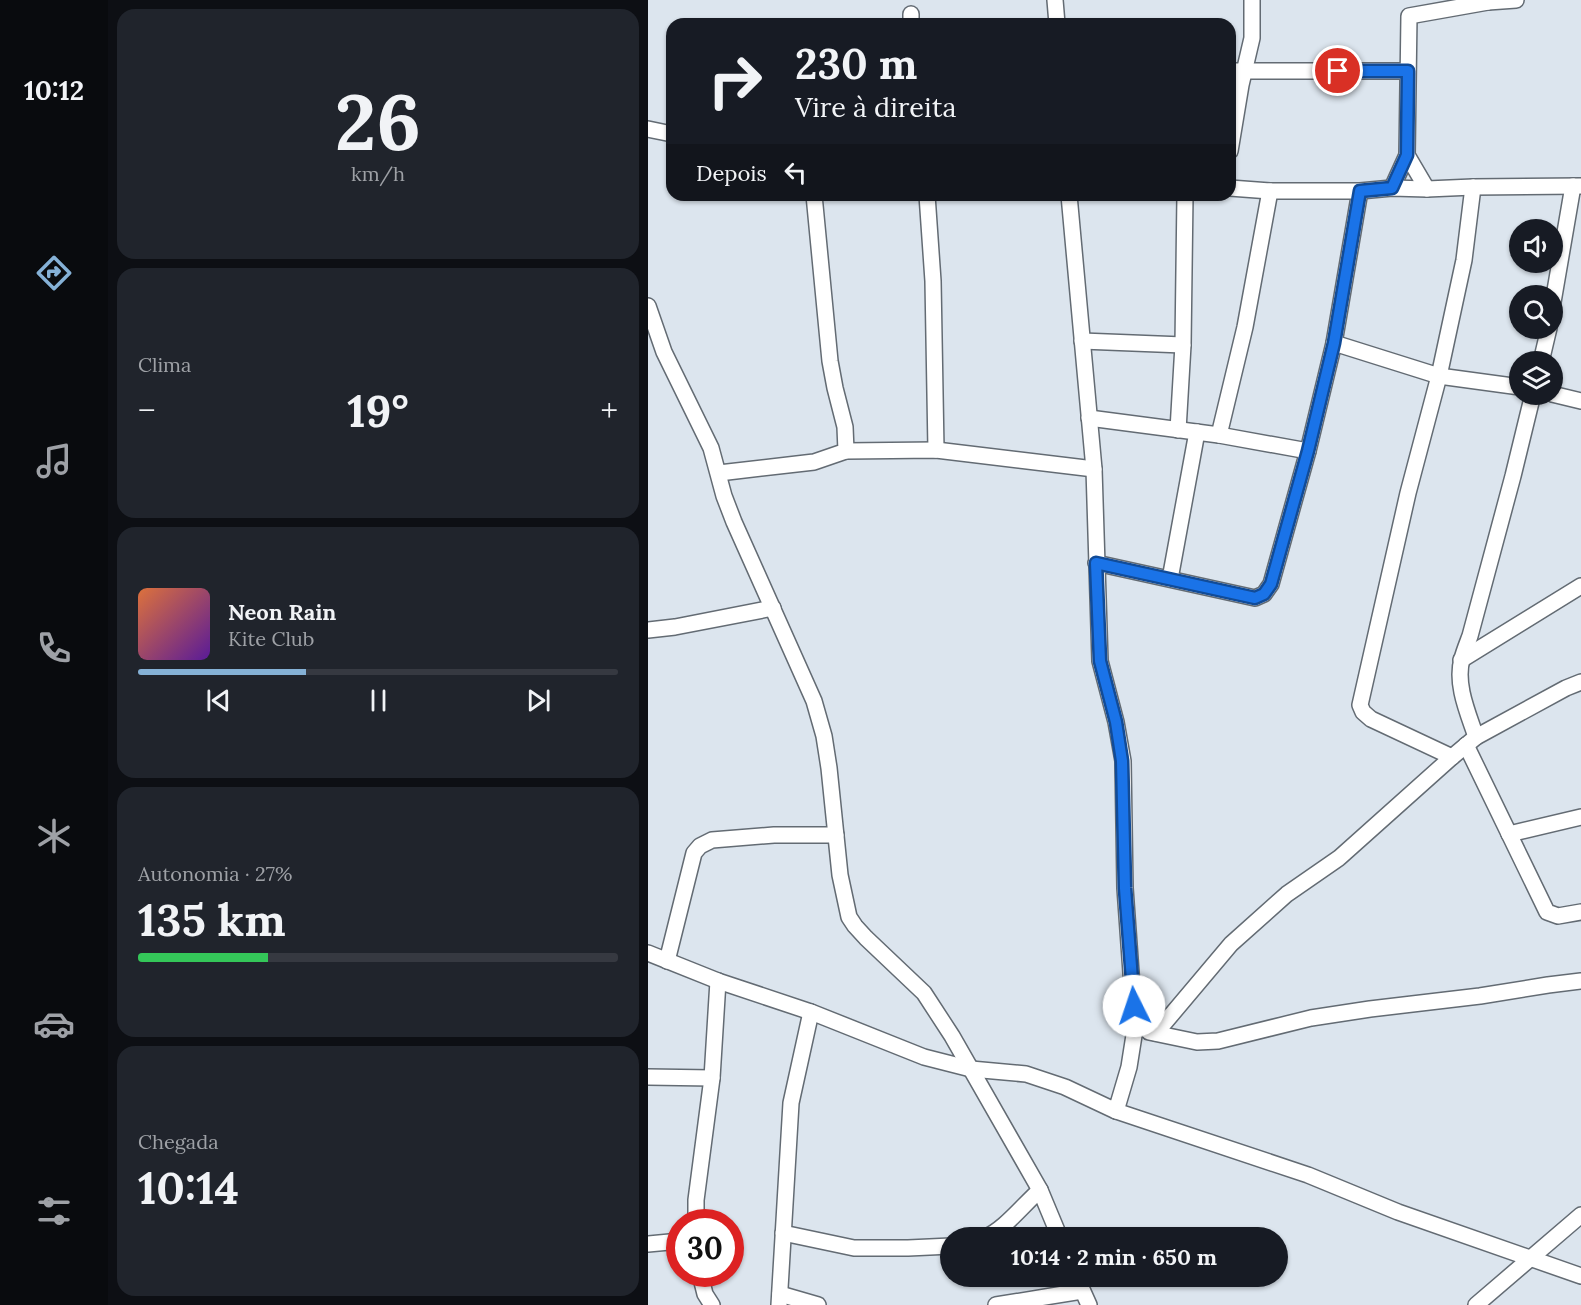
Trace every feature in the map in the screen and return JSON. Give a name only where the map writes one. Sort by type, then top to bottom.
[{"type":"street","points":[[1055,0],[1056,18]]},
{"type":"street","points":[[1237,72],[1247,64],[1252,38],[1252,0]]},
{"type":"street","points":[[1392,188],[1407,155],[1409,8],[1516,0]]},
{"type":"street","points":[[1237,72],[1408,71]]},
{"type":"street","points":[[648,129],[666,133]]},
{"type":"street","points":[[1407,155],[1426,189]]},
{"type":"street","points":[[1236,188],[1270,191],[1360,191],[1392,188],[1577,186],[1557,285]]},
{"type":"street","points":[[1452,757],[1371,719],[1363,712],[1360,705],[1408,493],[1439,376],[1464,260],[1473,187]]},
{"type":"street","points":[[1219,435],[1245,327],[1270,191]]},
{"type":"street","points":[[1096,563],[1255,598],[1264,594],[1271,584],[1308,451],[1334,343],[1360,191]]},
{"type":"street","points":[[815,201],[831,362],[845,427],[846,451]]},
{"type":"street","points":[[927,201],[933,281],[936,450]]},
{"type":"street","points":[[1070,201],[1094,469],[1100,661],[1116,722],[1122,761],[1125,888],[1135,1029],[1129,1067],[1116,1111]]},
{"type":"street","points":[[1178,430],[1183,345],[1185,201]]},
{"type":"street","points":[[648,306],[664,352],[711,448],[724,496],[734,522],[814,701],[830,768],[840,875],[849,917],[866,938],[924,993],[952,1036],[1040,1190],[1055,1227]]},
{"type":"street","points":[[1082,341],[1183,345]]},
{"type":"street","points":[[1334,343],[1439,376],[1509,386]]},
{"type":"street","points":[[1563,397],[1581,401]]},
{"type":"street","points":[[1530,405],[1470,636],[1461,660],[1461,679],[1471,741],[1509,834],[1547,912],[1558,916],[1581,912]]},
{"type":"street","points":[[1089,418],[1219,435],[1308,451]]},
{"type":"street","points":[[1170,579],[1197,432]]},
{"type":"street","points":[[719,473],[814,462],[846,451],[936,450],[1094,469]]},
{"type":"street","points":[[1461,660],[1581,586]]},
{"type":"street","points":[[648,630],[773,608]]},
{"type":"street","points":[[1156,1033],[1231,944],[1245,931],[1287,894],[1339,858],[1471,741],[1556,693],[1581,682]]},
{"type":"street","points":[[1509,834],[1581,817]]},
{"type":"street","points":[[667,961],[693,853],[700,846],[712,840],[774,835],[836,835]]},
{"type":"street","points":[[648,953],[718,981],[811,1012],[924,1057],[971,1069],[1026,1074],[1065,1087],[1116,1111],[1308,1175],[1398,1212],[1581,1276]]},
{"type":"street","points":[[696,1209],[712,1078],[718,981]]},
{"type":"street","points":[[1135,1029],[1197,1042],[1218,1041],[1311,1018],[1581,981]]},
{"type":"street","points":[[811,1012],[790,1103],[780,1300],[818,1305]]},
{"type":"street","points":[[648,1077],[712,1078]]},
{"type":"street","points":[[1000,1227],[1040,1190]]},
{"type":"street","points":[[1476,1305],[1581,1215]]},
{"type":"street","points":[[783,1233],[854,1248],[940,1247]]},
{"type":"street","points":[[648,1244],[666,1242]]},
{"type":"street","points":[[703,1287],[712,1305]]},
{"type":"street","points":[[996,1305],[1082,1291]]},
{"type":"route","points":[[1134,1006],[1125,888],[1122,761],[1116,722],[1100,661],[1096,563],[1255,598],[1264,594],[1271,584],[1308,451],[1334,343],[1360,191],[1392,188],[1407,155],[1408,71],[1338,71]]}]
